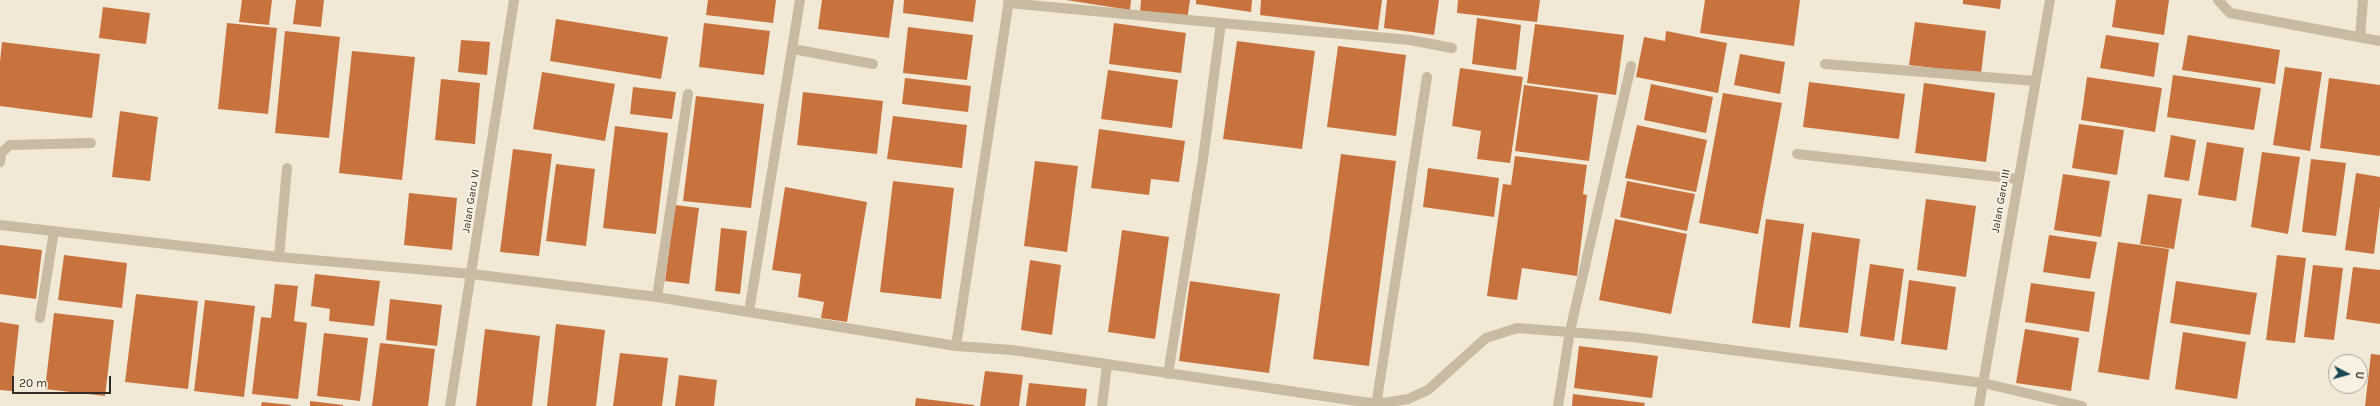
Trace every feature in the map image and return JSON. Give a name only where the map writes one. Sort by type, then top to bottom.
[{"type":"street","name":"Jalan Garu VI","points":[[450,406],[514,0]]},
{"type":"street","points":[[749,312],[800,0]]},
{"type":"street","name":"Jalan Garu III","points":[[1978,406],[2017,179],[2050,0]]},
{"type":"street","points":[[2218,0],[2230,13],[2380,41]]},
{"type":"street","points":[[2360,37],[2363,0]]},
{"type":"street","points":[[956,346],[1009,1],[1221,24],[1410,40],[1452,48]]},
{"type":"street","points":[[1168,374],[1203,159],[1221,24]]},
{"type":"street","points":[[793,49],[872,64]]},
{"type":"street","points":[[1825,64],[2035,81]]},
{"type":"street","points":[[1558,406],[1570,331],[1631,66]]},
{"type":"street","points":[[1377,405],[1427,77]]},
{"type":"street","points":[[657,297],[688,94]]},
{"type":"street","points":[[0,162],[1,153],[10,145],[90,143]]},
{"type":"street","points":[[1797,154],[2017,179]]},
{"type":"street","points":[[279,257],[287,168]]},
{"type":"street","points":[[0,225],[279,257],[472,274],[657,297],[956,346],[1012,350],[1377,405],[1408,398],[1428,390],[1486,338],[1517,328],[1570,331],[1982,383],[2082,406]]},
{"type":"street","points":[[40,318],[54,231]]},
{"type":"street","points":[[1102,406],[1107,365]]},
{"type":"building","points":[[242,0],[272,0],[269,25],[239,22]]},
{"type":"building","points":[[296,0],[324,0],[321,27],[293,24]]},
{"type":"building","points":[[708,0],[776,0],[773,23],[706,15]]},
{"type":"building","points":[[822,0],[894,0],[889,38],[818,29]]},
{"type":"building","points":[[904,0],[976,0],[973,22],[903,13]]},
{"type":"building","points":[[1066,0],[1131,0],[1130,10]]},
{"type":"building","points":[[1141,0],[1190,0],[1187,20],[1140,13]]},
{"type":"building","points":[[1196,0],[1252,0],[1251,12],[1196,4]]},
{"type":"building","points":[[1261,0],[1382,0],[1378,30],[1260,15]]},
{"type":"building","points":[[1387,0],[1439,0],[1434,35],[1384,28]]},
{"type":"building","points":[[1458,0],[1540,0],[1537,22],[1457,13]]},
{"type":"building","points":[[1705,0],[1800,0],[1794,46],[1700,33]]},
{"type":"building","points":[[1963,0],[2001,0],[2000,9],[1963,4]]},
{"type":"building","points":[[2116,0],[2169,0],[2164,35],[2112,27]]},
{"type":"building","points":[[103,7],[150,13],[146,44],[99,38]]},
{"type":"building","points":[[1477,18],[1521,25],[1516,70],[1472,64]]},
{"type":"building","points":[[556,19],[668,37],[661,79],[550,61]]},
{"type":"building","points":[[1915,22],[1986,31],[1981,74],[1909,65]]},
{"type":"building","points":[[227,23],[277,28],[268,114],[218,109]]},
{"type":"building","points":[[704,23],[770,31],[764,75],[699,67]]},
{"type":"building","points":[[1114,23],[1186,33],[1181,73],[1109,64]]},
{"type":"building","points":[[1535,24],[1624,35],[1616,95],[1527,83]]},
{"type":"building","points":[[908,27],[973,35],[967,80],[903,73]]},
{"type":"building","points":[[285,31],[340,37],[329,138],[275,133]]},
{"type":"building","points":[[1666,31],[1727,43],[1718,93],[1636,77],[1644,37],[1665,41]]},
{"type":"building","points":[[2106,35],[2159,43],[2154,77],[2100,68]]},
{"type":"building","points":[[2188,35],[2280,50],[2275,84],[2182,70]]},
{"type":"building","points":[[461,40],[490,42],[487,75],[458,72]]},
{"type":"building","points":[[1237,41],[1315,51],[1302,149],[1223,139]]},
{"type":"building","points":[[2,42],[100,54],[92,118],[0,106],[0,62]]},
{"type":"building","points":[[1338,46],[1406,55],[1396,136],[1327,127]]},
{"type":"building","points":[[352,51],[415,57],[402,180],[339,173]]},
{"type":"building","points":[[1740,54],[1785,62],[1780,94],[1734,85]]},
{"type":"building","points":[[2285,67],[2322,72],[2310,151],[2273,145]]},
{"type":"building","points":[[1460,68],[1523,77],[1510,163],[1477,159],[1481,131],[1452,126]]},
{"type":"building","points":[[1108,70],[1178,80],[1172,128],[1101,119]]},
{"type":"building","points":[[542,72],[615,84],[605,141],[533,129]]},
{"type":"building","points":[[2173,75],[2261,88],[2254,130],[2167,117]]},
{"type":"building","points":[[2087,77],[2162,88],[2155,132],[2081,120]]},
{"type":"building","points":[[905,78],[971,86],[968,112],[902,104]]},
{"type":"building","points":[[2329,78],[2380,85],[2380,156],[2320,148]]},
{"type":"building","points":[[441,79],[480,83],[475,144],[435,140]]},
{"type":"building","points":[[1809,82],[1905,94],[1899,139],[1803,127]]},
{"type":"building","points":[[1924,83],[1995,93],[1986,162],[1915,153]]},
{"type":"building","points":[[1651,84],[1713,97],[1706,133],[1644,120]]},
{"type":"building","points":[[1524,85],[1598,95],[1589,161],[1515,151]]},
{"type":"building","points":[[633,87],[676,92],[672,119],[630,114]]},
{"type":"building","points":[[803,92],[883,101],[877,154],[797,145]]},
{"type":"building","points":[[1723,93],[1782,103],[1758,234],[1699,223]]},
{"type":"building","points":[[696,96],[764,104],[751,208],[683,201]]},
{"type":"building","points":[[120,111],[158,117],[150,181],[112,177]]},
{"type":"building","points":[[893,116],[967,125],[962,168],[887,159]]},
{"type":"building","points":[[2079,124],[2124,130],[2117,175],[2072,168]]},
{"type":"building","points":[[1637,125],[1707,140],[1696,192],[1625,178]]},
{"type":"building","points":[[615,126],[668,133],[656,234],[603,228]]},
{"type":"building","points":[[1099,129],[1185,141],[1179,182],[1151,179],[1149,195],[1091,188]]},
{"type":"building","points":[[2171,135],[2196,140],[2189,181],[2164,177]]},
{"type":"building","points":[[2207,142],[2244,148],[2236,201],[2198,195]]},
{"type":"building","points":[[513,149],[552,154],[539,256],[500,252]]},
{"type":"building","points":[[2262,152],[2300,157],[2288,234],[2251,227]]},
{"type":"building","points":[[1341,154],[1396,161],[1369,366],[1313,359]]},
{"type":"building","points":[[1515,156],[1587,165],[1583,194],[1587,195],[1577,276],[1522,268],[1517,300],[1487,296],[1503,184],[1511,185]]},
{"type":"building","points":[[2311,159],[2346,163],[2336,236],[2302,232]]},
{"type":"building","points":[[1035,161],[1078,166],[1067,252],[1024,246]]},
{"type":"building","points":[[556,164],[595,169],[586,246],[546,241]]},
{"type":"building","points":[[1428,168],[1499,178],[1494,217],[1423,207]]},
{"type":"building","points":[[2356,173],[2380,177],[2380,206],[2374,254],[2345,250]]},
{"type":"building","points":[[2063,174],[2110,181],[2101,237],[2054,230]]},
{"type":"building","points":[[893,181],[954,188],[941,299],[880,292]]},
{"type":"building","points":[[1627,181],[1695,194],[1687,231],[1620,217]]},
{"type":"building","points":[[785,187],[867,202],[847,322],[821,318],[824,302],[798,297],[801,274],[772,270]]},
{"type":"building","points":[[409,193],[457,198],[452,250],[404,245]]},
{"type":"building","points":[[2148,194],[2182,199],[2174,249],[2140,244]]},
{"type":"building","points":[[1926,199],[1976,206],[1966,277],[1917,270]]},
{"type":"building","points":[[675,205],[699,208],[689,284],[665,281]]},
{"type":"building","points":[[1615,219],[1687,234],[1671,314],[1599,300]]},
{"type":"building","points":[[1766,219],[1804,224],[1790,328],[1752,323]]},
{"type":"building","points":[[721,228],[747,231],[740,294],[715,291]]},
{"type":"building","points":[[1122,230],[1169,237],[1155,339],[1108,332]]},
{"type":"building","points":[[1812,232],[1860,239],[1848,333],[1799,327]]},
{"type":"building","points":[[2049,235],[2097,242],[2090,279],[2043,272]]},
{"type":"building","points":[[2118,242],[2169,249],[2149,380],[2098,372]]},
{"type":"building","points":[[0,245],[42,250],[36,299],[0,294]]},
{"type":"building","points":[[64,255],[127,263],[122,308],[58,300]]},
{"type":"building","points":[[2277,255],[2306,258],[2295,343],[2266,340]]},
{"type":"building","points":[[1030,260],[1061,265],[1052,335],[1021,330]]},
{"type":"building","points":[[1870,264],[1904,269],[1894,341],[1860,336]]},
{"type":"building","points":[[2313,265],[2343,268],[2334,340],[2304,337]]},
{"type":"building","points":[[2353,267],[2380,270],[2380,324],[2346,319]]},
{"type":"building","points":[[315,274],[380,281],[374,326],[329,321],[330,309],[311,306]]},
{"type":"building","points":[[1909,280],[1956,287],[1947,350],[1901,344]]},
{"type":"building","points":[[1190,281],[1280,294],[1269,373],[1179,361]]},
{"type":"building","points":[[2176,281],[2257,293],[2250,335],[2170,323]]},
{"type":"building","points":[[2031,283],[2095,292],[2089,332],[2025,322]]},
{"type":"building","points":[[275,284],[298,286],[294,321],[307,323],[298,399],[252,394],[261,317],[271,318]]},
{"type":"building","points":[[136,294],[198,301],[188,389],[125,382]]},
{"type":"building","points":[[390,299],[442,305],[437,346],[386,340]]},
{"type":"building","points":[[205,300],[255,306],[244,397],[194,391]]},
{"type":"building","points":[[54,313],[114,320],[105,396],[45,389]]},
{"type":"building","points":[[0,322],[19,325],[12,391],[0,390]]},
{"type":"building","points":[[556,324],[605,330],[596,406],[547,406]]},
{"type":"building","points":[[485,329],[540,336],[532,406],[476,406]]},
{"type":"building","points":[[2025,329],[2079,338],[2071,391],[2016,383]]},
{"type":"building","points":[[2183,332],[2246,342],[2237,399],[2175,389]]},
{"type":"building","points":[[324,333],[368,338],[360,401],[317,396]]},
{"type":"building","points":[[380,343],[435,349],[428,406],[372,406]]},
{"type":"building","points":[[1579,346],[1658,356],[1652,398],[1574,388]]},
{"type":"building","points":[[620,353],[668,358],[662,406],[613,406]]},
{"type":"building","points":[[2371,354],[2380,355],[2380,406],[2365,406],[2366,394],[2368,394]]},
{"type":"building","points":[[985,371],[1023,375],[1019,406],[980,406]]},
{"type":"building","points":[[679,375],[717,380],[714,406],[675,406]]},
{"type":"building","points":[[1029,383],[1087,389],[1085,406],[1026,406]]},
{"type":"building","points":[[1573,394],[1645,403],[1644,406],[1572,406]]},
{"type":"building","points":[[916,398],[974,405],[974,406],[915,406]]},
{"type":"building","points":[[310,401],[343,405],[343,406],[310,406]]},
{"type":"building","points":[[262,402],[291,405],[261,406]]}]
